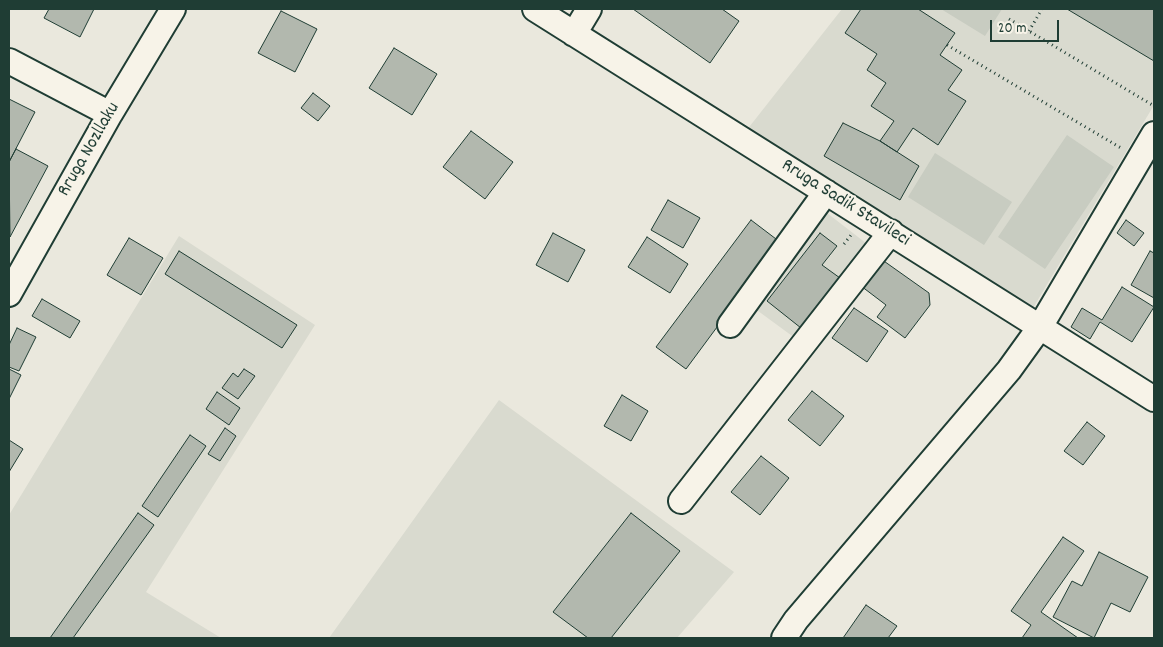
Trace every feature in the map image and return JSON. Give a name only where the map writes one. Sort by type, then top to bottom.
[{"type":"street","name":"Rruga Nozllaku","points":[[9,294],[110,114],[173,9]]},
{"type":"street","name":"Rruga Sadik Stavileci","points":[[535,9],[1154,399]]},
{"type":"street","points":[[574,34],[589,9]]},
{"type":"street","points":[[9,61],[110,114]]},
{"type":"street","points":[[784,638],[796,620],[1010,370],[1040,327],[1154,134]]},
{"type":"street","points":[[730,325],[826,192]]},
{"type":"street","points":[[681,501],[891,232]]},
{"type":"path","points":[[1029,31],[1042,9]]},
{"type":"path","points":[[1009,19],[1154,106]]},
{"type":"path","points":[[947,45],[1126,152]]},
{"type":"path","points":[[844,244],[852,232]]},
{"type":"shaded area","points":[[842,9],[1154,9],[1154,105],[1033,308],[746,131]]},
{"type":"shaded area","points":[[941,9],[1002,9],[985,36]]},
{"type":"shaded area","points":[[1067,135],[1114,167],[1045,269],[998,237]]},
{"type":"shaded area","points":[[935,153],[1012,202],[984,245],[908,197]]},
{"type":"shaded area","points":[[827,213],[871,247],[799,341],[754,308]]},
{"type":"shaded area","points":[[179,236],[315,325],[146,592],[221,638],[9,638],[9,515]]},
{"type":"shaded area","points":[[499,400],[734,572],[677,638],[329,638]]},
{"type":"building","points":[[49,9],[94,9],[80,37],[44,18]]},
{"type":"building","points":[[633,9],[722,9],[739,21],[710,63]]},
{"type":"building","points":[[861,9],[918,9],[955,33],[940,55],[962,70],[948,90],[966,101],[938,145],[913,128],[897,152],[880,141],[894,121],[871,106],[886,83],[867,70],[877,54],[845,33]]},
{"type":"building","points":[[1067,9],[1154,9],[1154,61]]},
{"type":"building","points":[[281,11],[317,29],[295,72],[258,53]]},
{"type":"building","points":[[394,48],[437,74],[412,115],[369,88]]},
{"type":"building","points":[[313,93],[330,106],[318,121],[301,108]]},
{"type":"building","points":[[9,99],[35,112],[9,162]]},
{"type":"building","points":[[843,123],[880,141],[919,166],[900,200],[824,156]]},
{"type":"building","points":[[471,131],[513,162],[485,199],[443,167]]},
{"type":"building","points":[[16,149],[48,166],[10,237],[9,162]]},
{"type":"building","points":[[668,200],[700,218],[683,248],[651,230]]},
{"type":"building","points":[[751,220],[780,242],[686,369],[656,347]]},
{"type":"building","points":[[1126,220],[1144,233],[1134,246],[1117,233]]},
{"type":"building","points":[[553,233],[585,250],[568,282],[536,265]]},
{"type":"building","points":[[820,233],[837,246],[822,265],[840,278],[801,328],[767,301]]},
{"type":"building","points":[[647,237],[688,264],[670,293],[628,267]]},
{"type":"building","points":[[129,238],[163,258],[141,295],[107,275]]},
{"type":"building","points":[[179,251],[297,325],[282,348],[165,274]]},
{"type":"building","points":[[1150,251],[1154,253],[1154,298],[1131,285]]},
{"type":"building","points":[[881,259],[929,293],[930,305],[905,338],[877,317],[886,305],[861,286]]},
{"type":"building","points":[[1122,287],[1154,307],[1132,342],[1100,322],[1090,339],[1071,327],[1082,308],[1102,320]]},
{"type":"building","points":[[42,299],[80,321],[70,338],[32,316]]},
{"type":"building","points":[[854,308],[888,331],[867,362],[832,338]]},
{"type":"building","points":[[17,328],[36,337],[19,371],[9,367],[9,345]]},
{"type":"building","points":[[9,369],[21,375],[9,399]]},
{"type":"building","points":[[244,369],[255,376],[238,399],[222,388],[233,373],[238,377]]},
{"type":"building","points":[[812,391],[844,416],[820,446],[788,420]]},
{"type":"building","points":[[217,392],[240,408],[229,425],[206,409]]},
{"type":"building","points":[[622,395],[648,411],[631,441],[604,426]]},
{"type":"building","points":[[1087,422],[1105,436],[1083,465],[1064,451]]},
{"type":"building","points":[[225,428],[236,436],[220,461],[208,454]]},
{"type":"building","points":[[190,435],[206,446],[158,517],[142,506]]},
{"type":"building","points":[[9,440],[23,449],[9,472]]},
{"type":"building","points":[[761,456],[789,478],[760,515],[731,492]]},
{"type":"building","points":[[138,513],[154,525],[73,638],[50,638]]},
{"type":"building","points":[[631,513],[680,551],[611,638],[588,638],[553,612]]},
{"type":"building","points":[[1063,537],[1084,551],[1041,612],[1078,638],[1022,638],[1031,625],[1011,611]]},
{"type":"building","points":[[1099,552],[1148,577],[1130,612],[1111,603],[1094,638],[1053,617],[1072,581],[1082,586]]},
{"type":"building","points":[[866,605],[897,626],[888,638],[843,638]]}]
